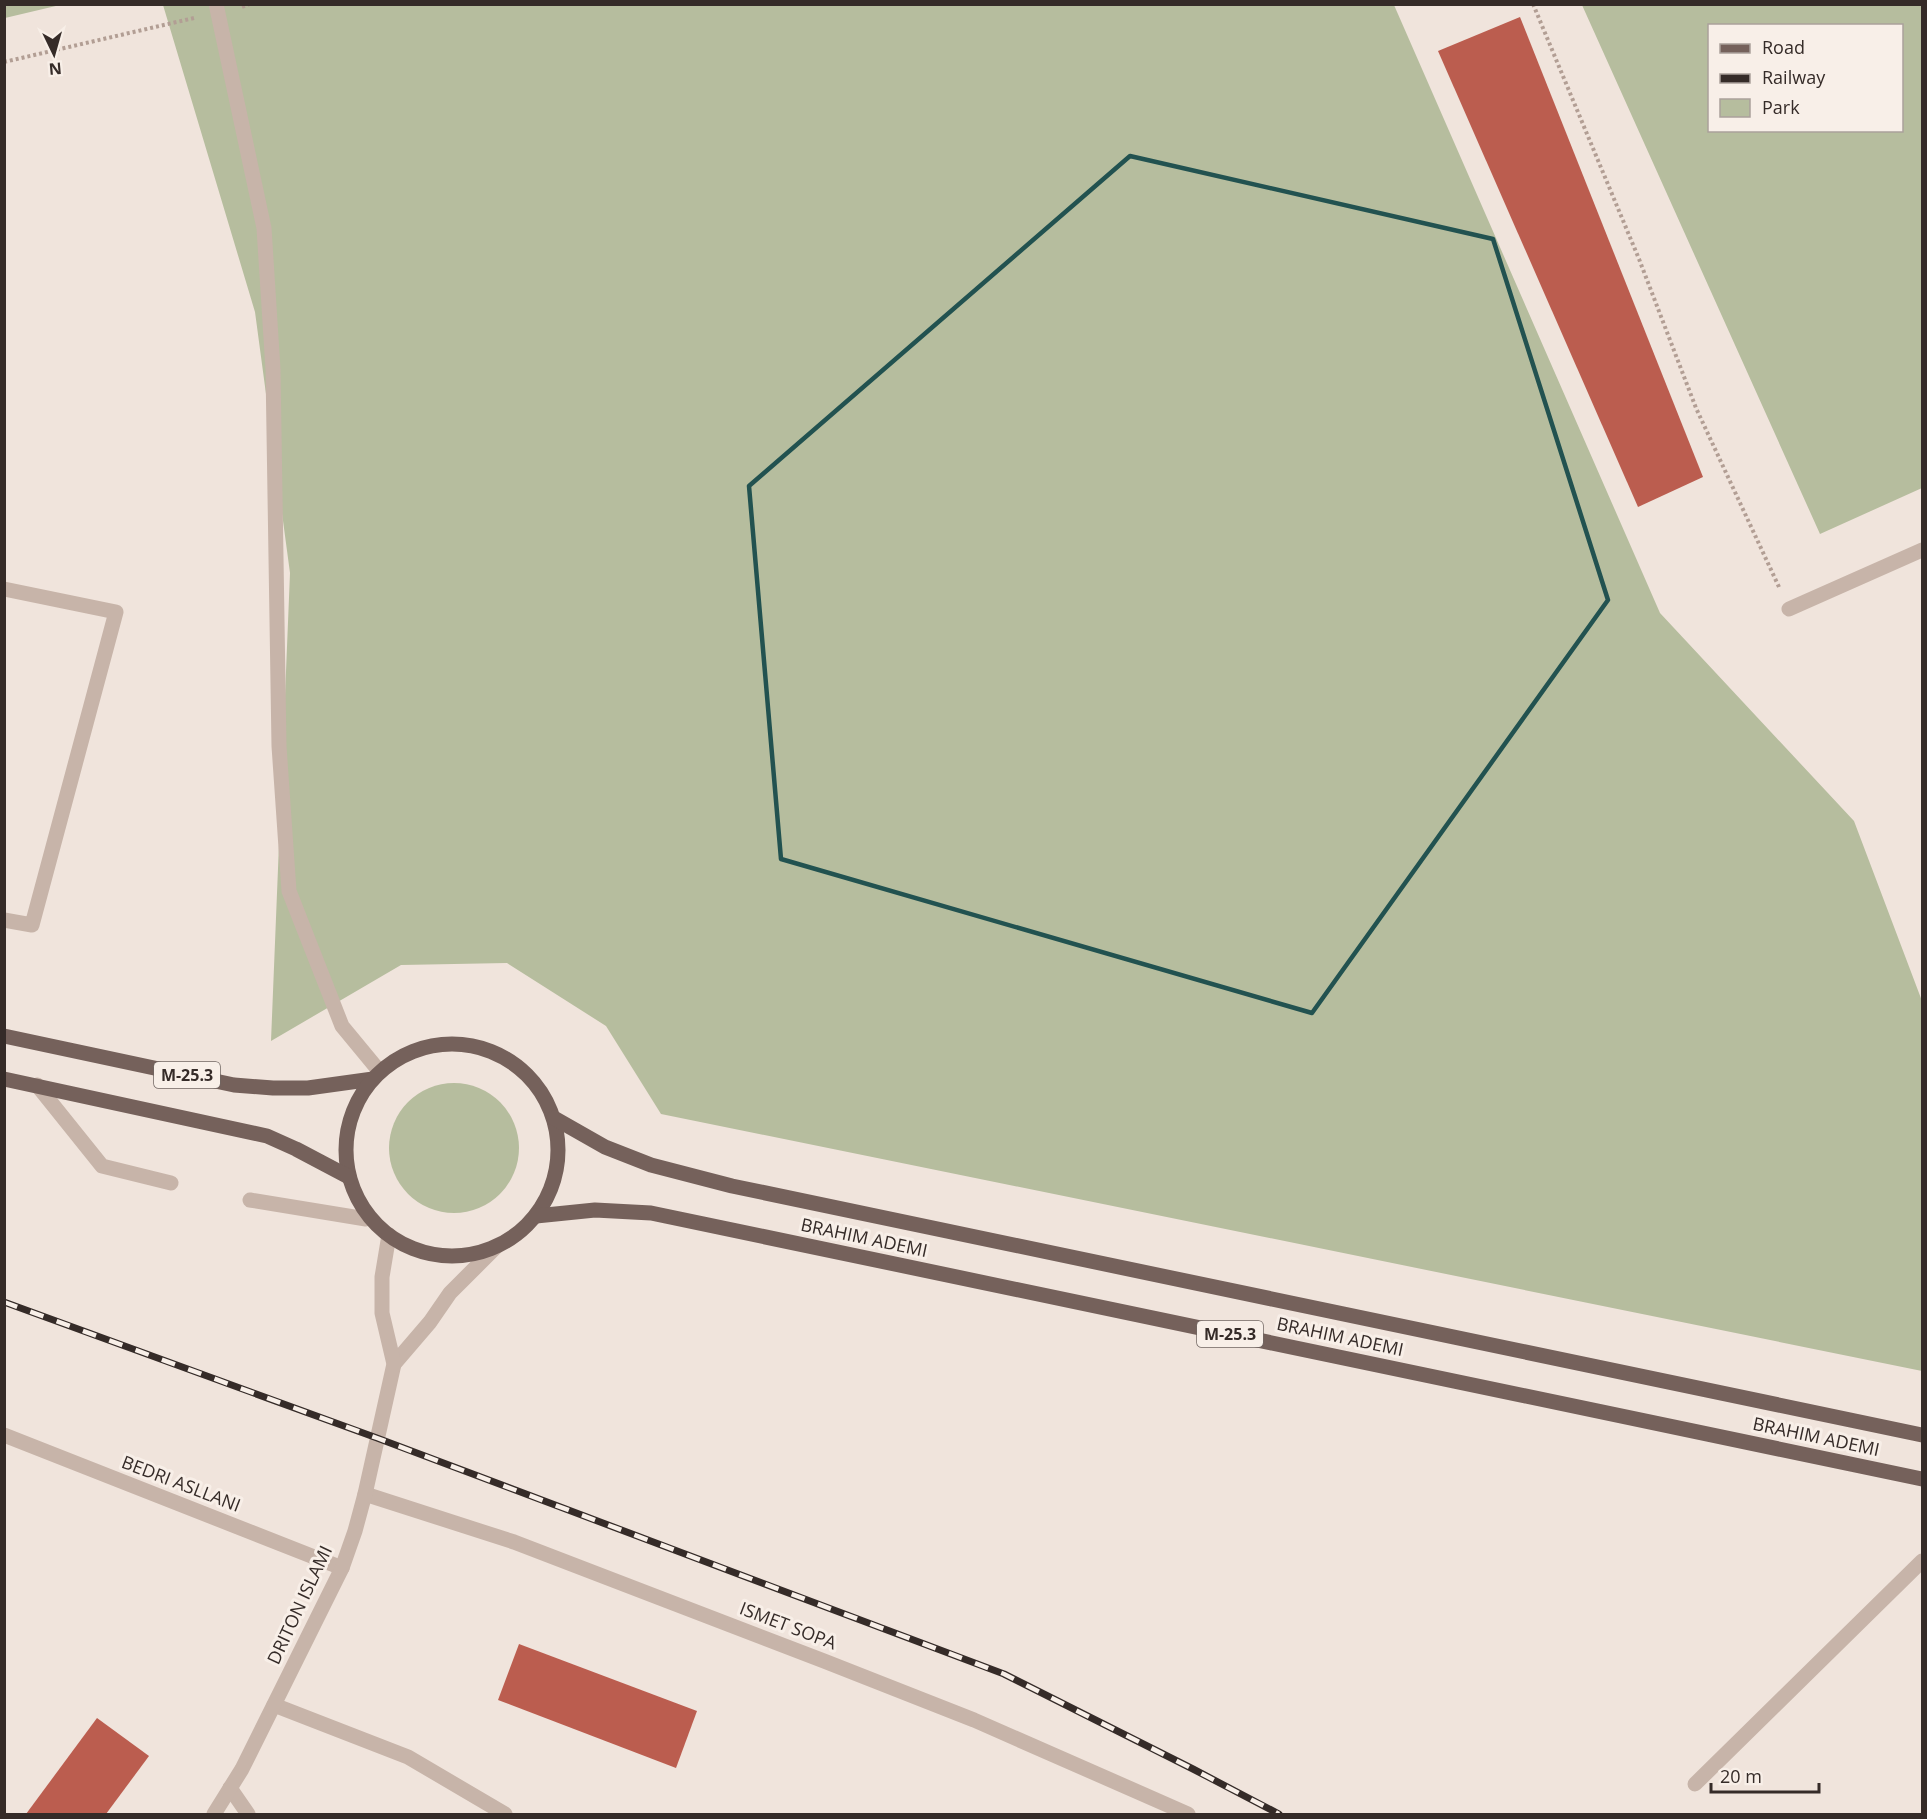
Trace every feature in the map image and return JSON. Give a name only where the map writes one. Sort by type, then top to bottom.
[{"type":"main road","name":"M-25.3","points":[[4,1036],[234,1085],[308,1088],[376,1076]]},
{"type":"main road","name":"M-25.3","points":[[447,1044],[475,1046],[502,1055],[524,1071],[542,1093],[554,1118],[559,1146],[557,1171],[549,1194],[536,1216],[518,1234],[496,1247],[471,1255],[446,1256],[421,1252],[389,1235],[366,1219],[349,1177],[346,1149],[349,1124],[358,1100],[376,1076],[394,1061],[419,1049],[447,1044]]},
{"type":"main road","name":"M-25.3","points":[[4,1078],[267,1136],[349,1177]]},
{"type":"main road","name":"BRAHIM ADEMI","points":[[554,1118],[605,1147],[651,1166],[732,1186],[1923,1435]]},
{"type":"main road","name":"BRAHIM ADEMI","points":[[536,1216],[595,1210],[651,1213],[1923,1479]]},
{"type":"street","points":[[217,8],[264,228],[273,369],[279,746],[289,891],[342,1026],[376,1076]]},
{"type":"street","points":[[1790,609],[1923,550]]},
{"type":"street","points":[[4,589],[116,612],[32,925],[4,920]]},
{"type":"street","points":[[37,1085],[102,1166],[171,1183]]},
{"type":"street","points":[[250,1200],[366,1219]]},
{"type":"street","name":"DRITON ISLAMI","points":[[214,1815],[274,1705],[342,1568],[365,1494],[394,1364],[382,1313],[382,1277],[389,1235]]},
{"type":"street","name":"DRITON ISLAMI","points":[[394,1364],[430,1322],[450,1293],[496,1247]]},
{"type":"street","name":"BEDRI ASLLANI","points":[[4,1435],[342,1568]]},
{"type":"street","name":"ISMET SOPA","points":[[365,1494],[514,1542],[813,1657],[974,1720],[1188,1815]]},
{"type":"street","points":[[1695,1784],[1923,1561]]},
{"type":"street","points":[[274,1705],[408,1757],[505,1815]]},
{"type":"street","points":[[230,1788],[248,1815]]},
{"type":"path","points":[[4,62],[217,8],[250,4]]},
{"type":"path","points":[[1533,4],[1639,259],[1696,408],[1790,609]]},
{"type":"highlighted area","points":[[1130,156],[1493,239],[1608,600],[1312,1013],[781,859],[749,486]]},
{"type":"green space","points":[[5,4],[60,4],[60,5],[5,18]]},
{"type":"green space","points":[[163,5],[1394,5],[1660,613],[1854,821],[1922,1001],[1922,1371],[661,1114],[606,1026],[507,963],[401,965],[271,1041],[290,573],[255,312]]},
{"type":"green space","points":[[1582,5],[1922,5],[1922,488],[1820,534]]},
{"type":"green space","points":[[454,1083],[479,1088],[500,1102],[514,1123],[519,1148],[514,1173],[500,1194],[479,1208],[454,1213],[429,1208],[408,1194],[394,1173],[389,1148],[394,1123],[408,1102],[429,1088]]},
{"type":"building","points":[[1520,17],[1703,477],[1638,507],[1438,51]]},
{"type":"building","points":[[519,1644],[697,1711],[676,1768],[498,1700]]},
{"type":"building","points":[[97,1718],[149,1756],[106,1814],[26,1814]]},
{"type":"railway","points":[[4,1302],[377,1438],[1004,1674],[1279,1814]]}]
